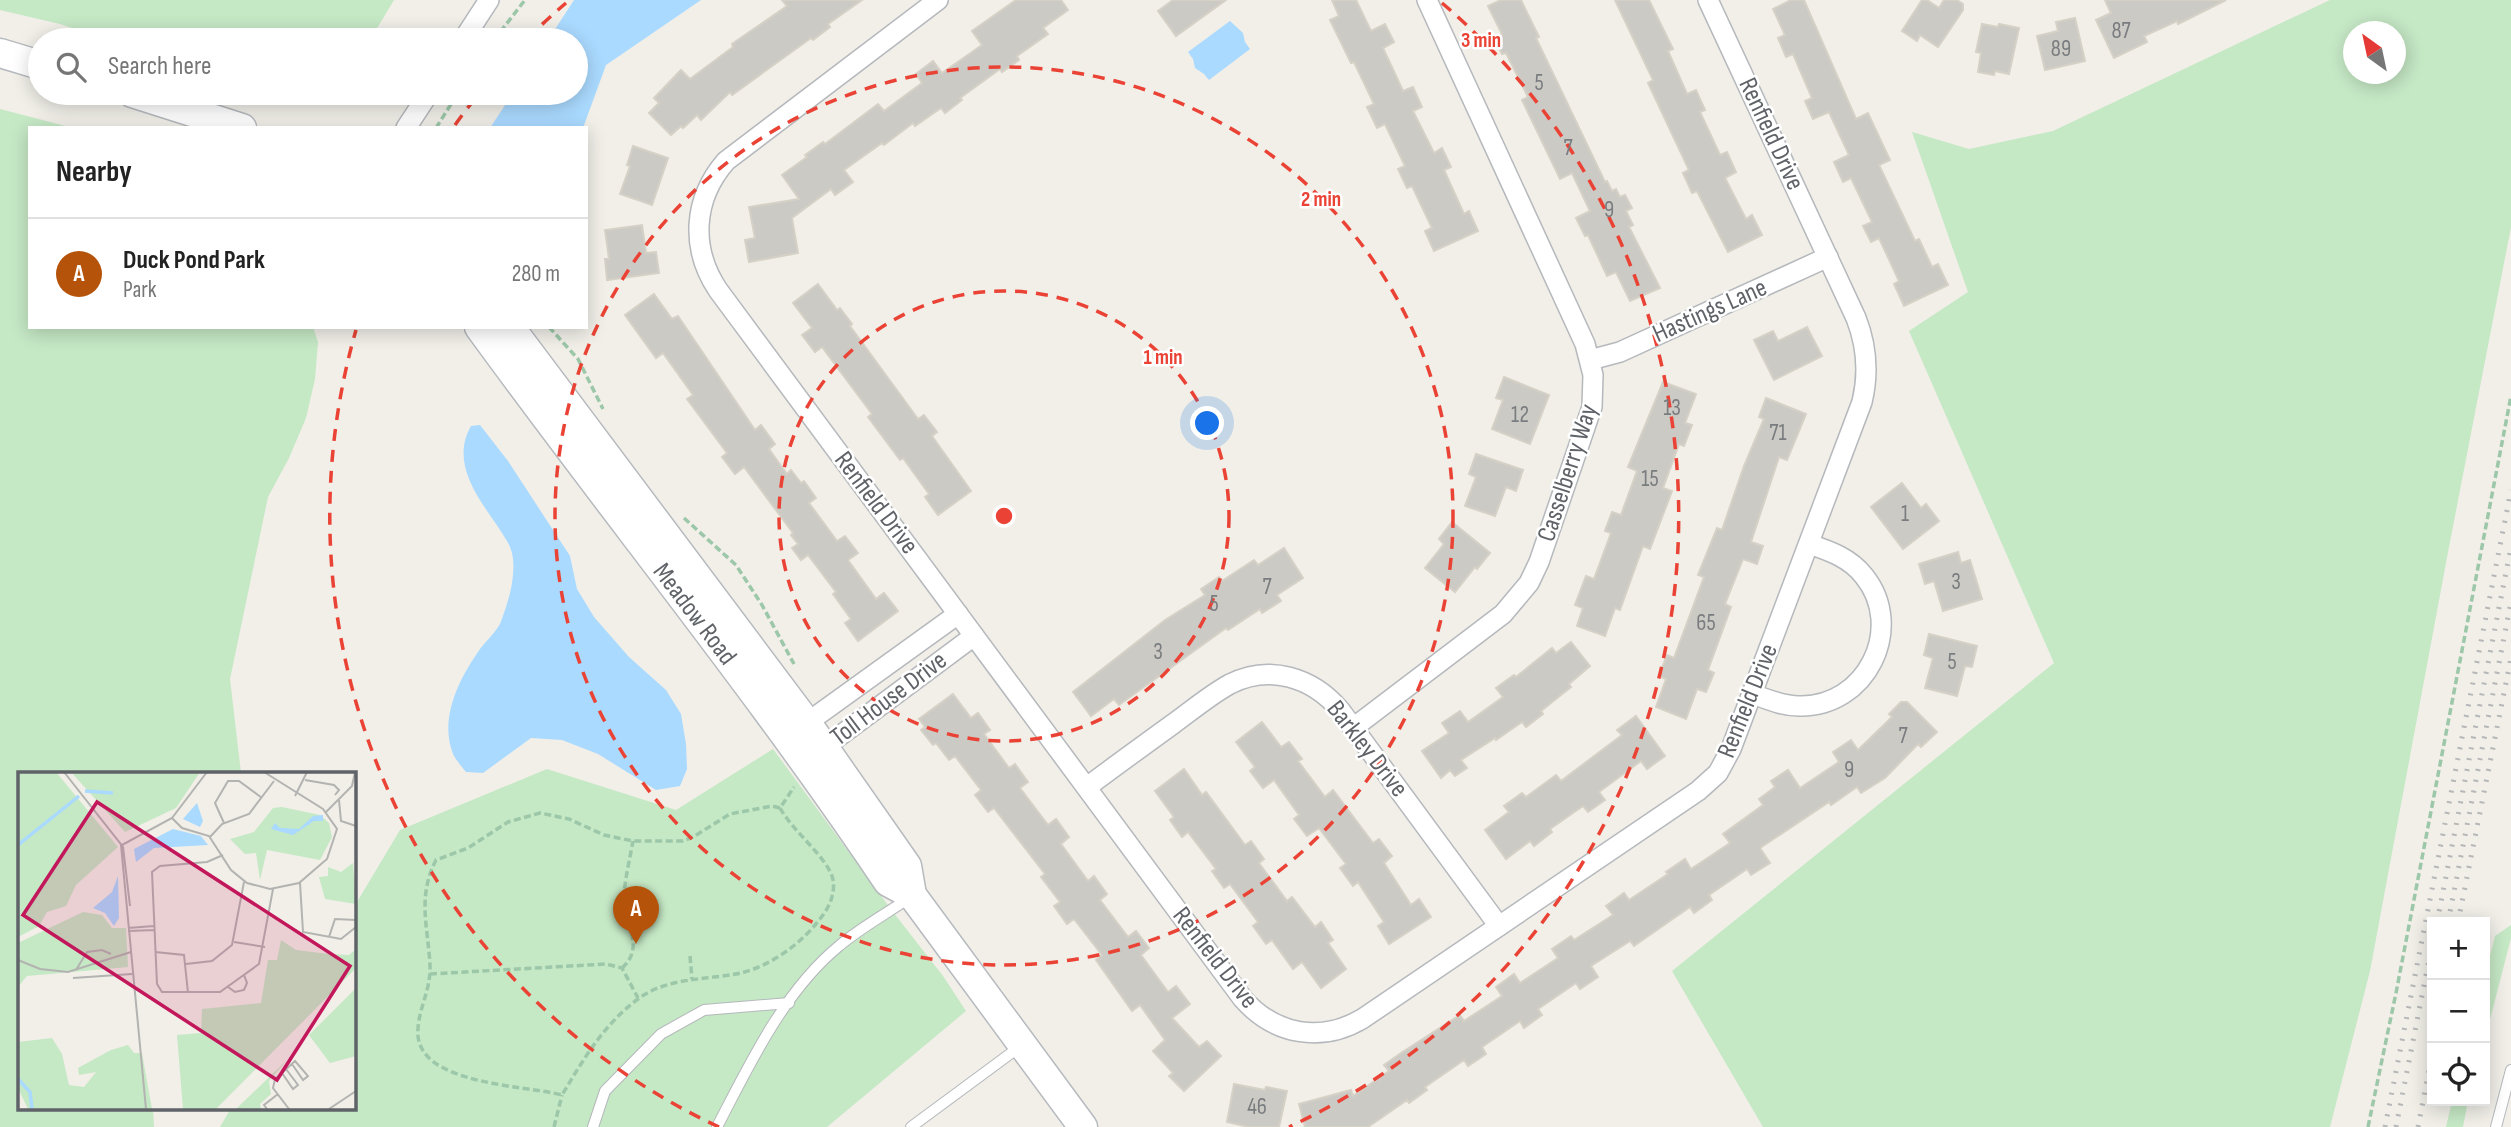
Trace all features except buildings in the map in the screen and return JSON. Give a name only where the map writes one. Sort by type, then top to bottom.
[{"type":"street","points":[[471,28],[489,0]]},
{"type":"street","name":"Renfield Drive","points":[[938,0],[732,154],[706,190],[699,215],[698,233],[705,267],[718,290],[1248,1004],[1265,1019],[1284,1028],[1313,1034],[1349,1026],[1706,786],[1728,758],[1862,402],[1867,371],[1859,326],[1708,0]]},
{"type":"street","name":"Casselberry Way","points":[[1353,728],[1499,618],[1526,588],[1539,562],[1588,420],[1594,388],[1590,360],[1427,0]]},
{"type":"street","points":[[0,53],[28,61]]},
{"type":"street","points":[[170,105],[236,126]]},
{"type":"street","points":[[407,126],[421,105]]},
{"type":"street","name":"Hastings Lane","points":[[1590,360],[1622,351],[1828,257]]},
{"type":"street","name":"Meadow Road","points":[[479,329],[554,431],[797,730]]},
{"type":"street","name":"Meadow Road","points":[[511,329],[797,730],[808,764],[907,866],[912,895],[1083,1127]]},
{"type":"street","points":[[1752,694],[1792,706],[1823,703],[1838,698],[1857,684],[1872,665],[1878,650],[1882,627],[1880,611],[1869,582],[1847,560],[1809,544]]},
{"type":"street","name":"Toll House Drive","points":[[797,730],[958,614]]},
{"type":"street","name":"Toll House Drive","points":[[808,764],[974,636]]},
{"type":"street","name":"Barkley Drive","points":[[1087,787],[1238,680],[1253,676],[1283,676],[1312,685],[1335,704],[1499,926]]},
{"type":"lane","points":[[717,1127],[761,1042],[802,985],[838,947],[912,895]]},
{"type":"lane","points":[[593,1127],[605,1091],[661,1034],[705,1010],[789,1003]]},
{"type":"lane","points":[[911,1127],[1022,1045]]},
{"type":"lane","points":[[2496,1127],[2511,1070]]},
{"type":"path","points":[[504,28],[525,0]]},
{"type":"path","points":[[437,126],[450,105]]},
{"type":"path","points":[[551,329],[578,359],[606,415]]},
{"type":"path","points":[[2368,1127],[2511,396]]},
{"type":"path","points":[[676,511],[736,565],[769,618],[796,673]]},
{"type":"path","points":[[780,808],[808,764]]},
{"type":"path","points":[[554,1127],[562,1095],[594,1041],[638,998],[664,986],[692,979],[754,969],[785,952],[809,934],[824,914],[831,900],[832,876],[780,808],[772,806],[730,814],[683,841],[633,841],[604,835],[569,819],[540,813],[508,821],[468,848],[436,860],[428,876],[425,900],[424,927],[430,974],[428,993],[418,1028],[419,1046],[430,1060],[460,1076],[562,1095]]},
{"type":"path","points":[[622,968],[634,954],[624,897],[633,841]]},
{"type":"path","points":[[690,956],[692,979]]},
{"type":"path","points":[[430,974],[606,964],[622,968],[638,998]]},
{"type":"green space","points":[[0,0],[394,0],[377,28],[72,28],[0,10]]},
{"type":"green space","points":[[2330,0],[2511,0],[2511,227],[2370,971],[2330,1127],[1763,1127],[1672,971],[2054,663],[1909,331],[1968,292],[1912,132],[1969,149],[2053,131]]},
{"type":"green space","points":[[0,109],[65,126],[28,126],[28,329],[314,329],[318,342],[315,379],[306,418],[268,497],[230,679],[241,772],[18,772],[18,1110],[153,1110],[154,1127],[0,1127]]},
{"type":"green space","points":[[773,749],[943,976],[966,1011],[827,1127],[220,1127],[230,1110],[355,1110],[355,905],[400,830],[547,769],[676,810]]},
{"type":"green space","points":[[2511,925],[2511,938],[2490,1020],[2490,956],[2495,936]]},
{"type":"green space","points":[[2451,1106],[2467,1106],[2463,1127],[2446,1127]]},
{"type":"water","points":[[574,0],[701,0],[606,65],[584,126],[491,126],[505,105],[588,105],[588,28],[556,28]]},
{"type":"water","points":[[1230,21],[1243,33],[1250,49],[1209,80],[1195,68],[1188,52]]},
{"type":"water","points":[[480,425],[508,461],[570,556],[577,589],[594,617],[629,657],[666,690],[681,714],[687,769],[680,786],[656,790],[598,754],[562,740],[531,738],[483,773],[466,772],[454,756],[448,727],[453,699],[472,661],[500,624],[510,593],[513,572],[510,546],[480,501],[467,472],[465,442],[471,426]]},
{"type":"railway","points":[[2385,1127],[2511,490]]},
{"type":"railway","points":[[2438,917],[2511,547]]},
{"type":"railway","points":[[2449,917],[2511,602]]},
{"type":"railway","points":[[2459,917],[2511,658]]},
{"type":"railway","points":[[2396,1127],[2427,970]]},
{"type":"railway","points":[[2418,1127],[2427,1081]]},
{"type":"place","name":"Duck Pond Park","points":[[636,944]]}]
